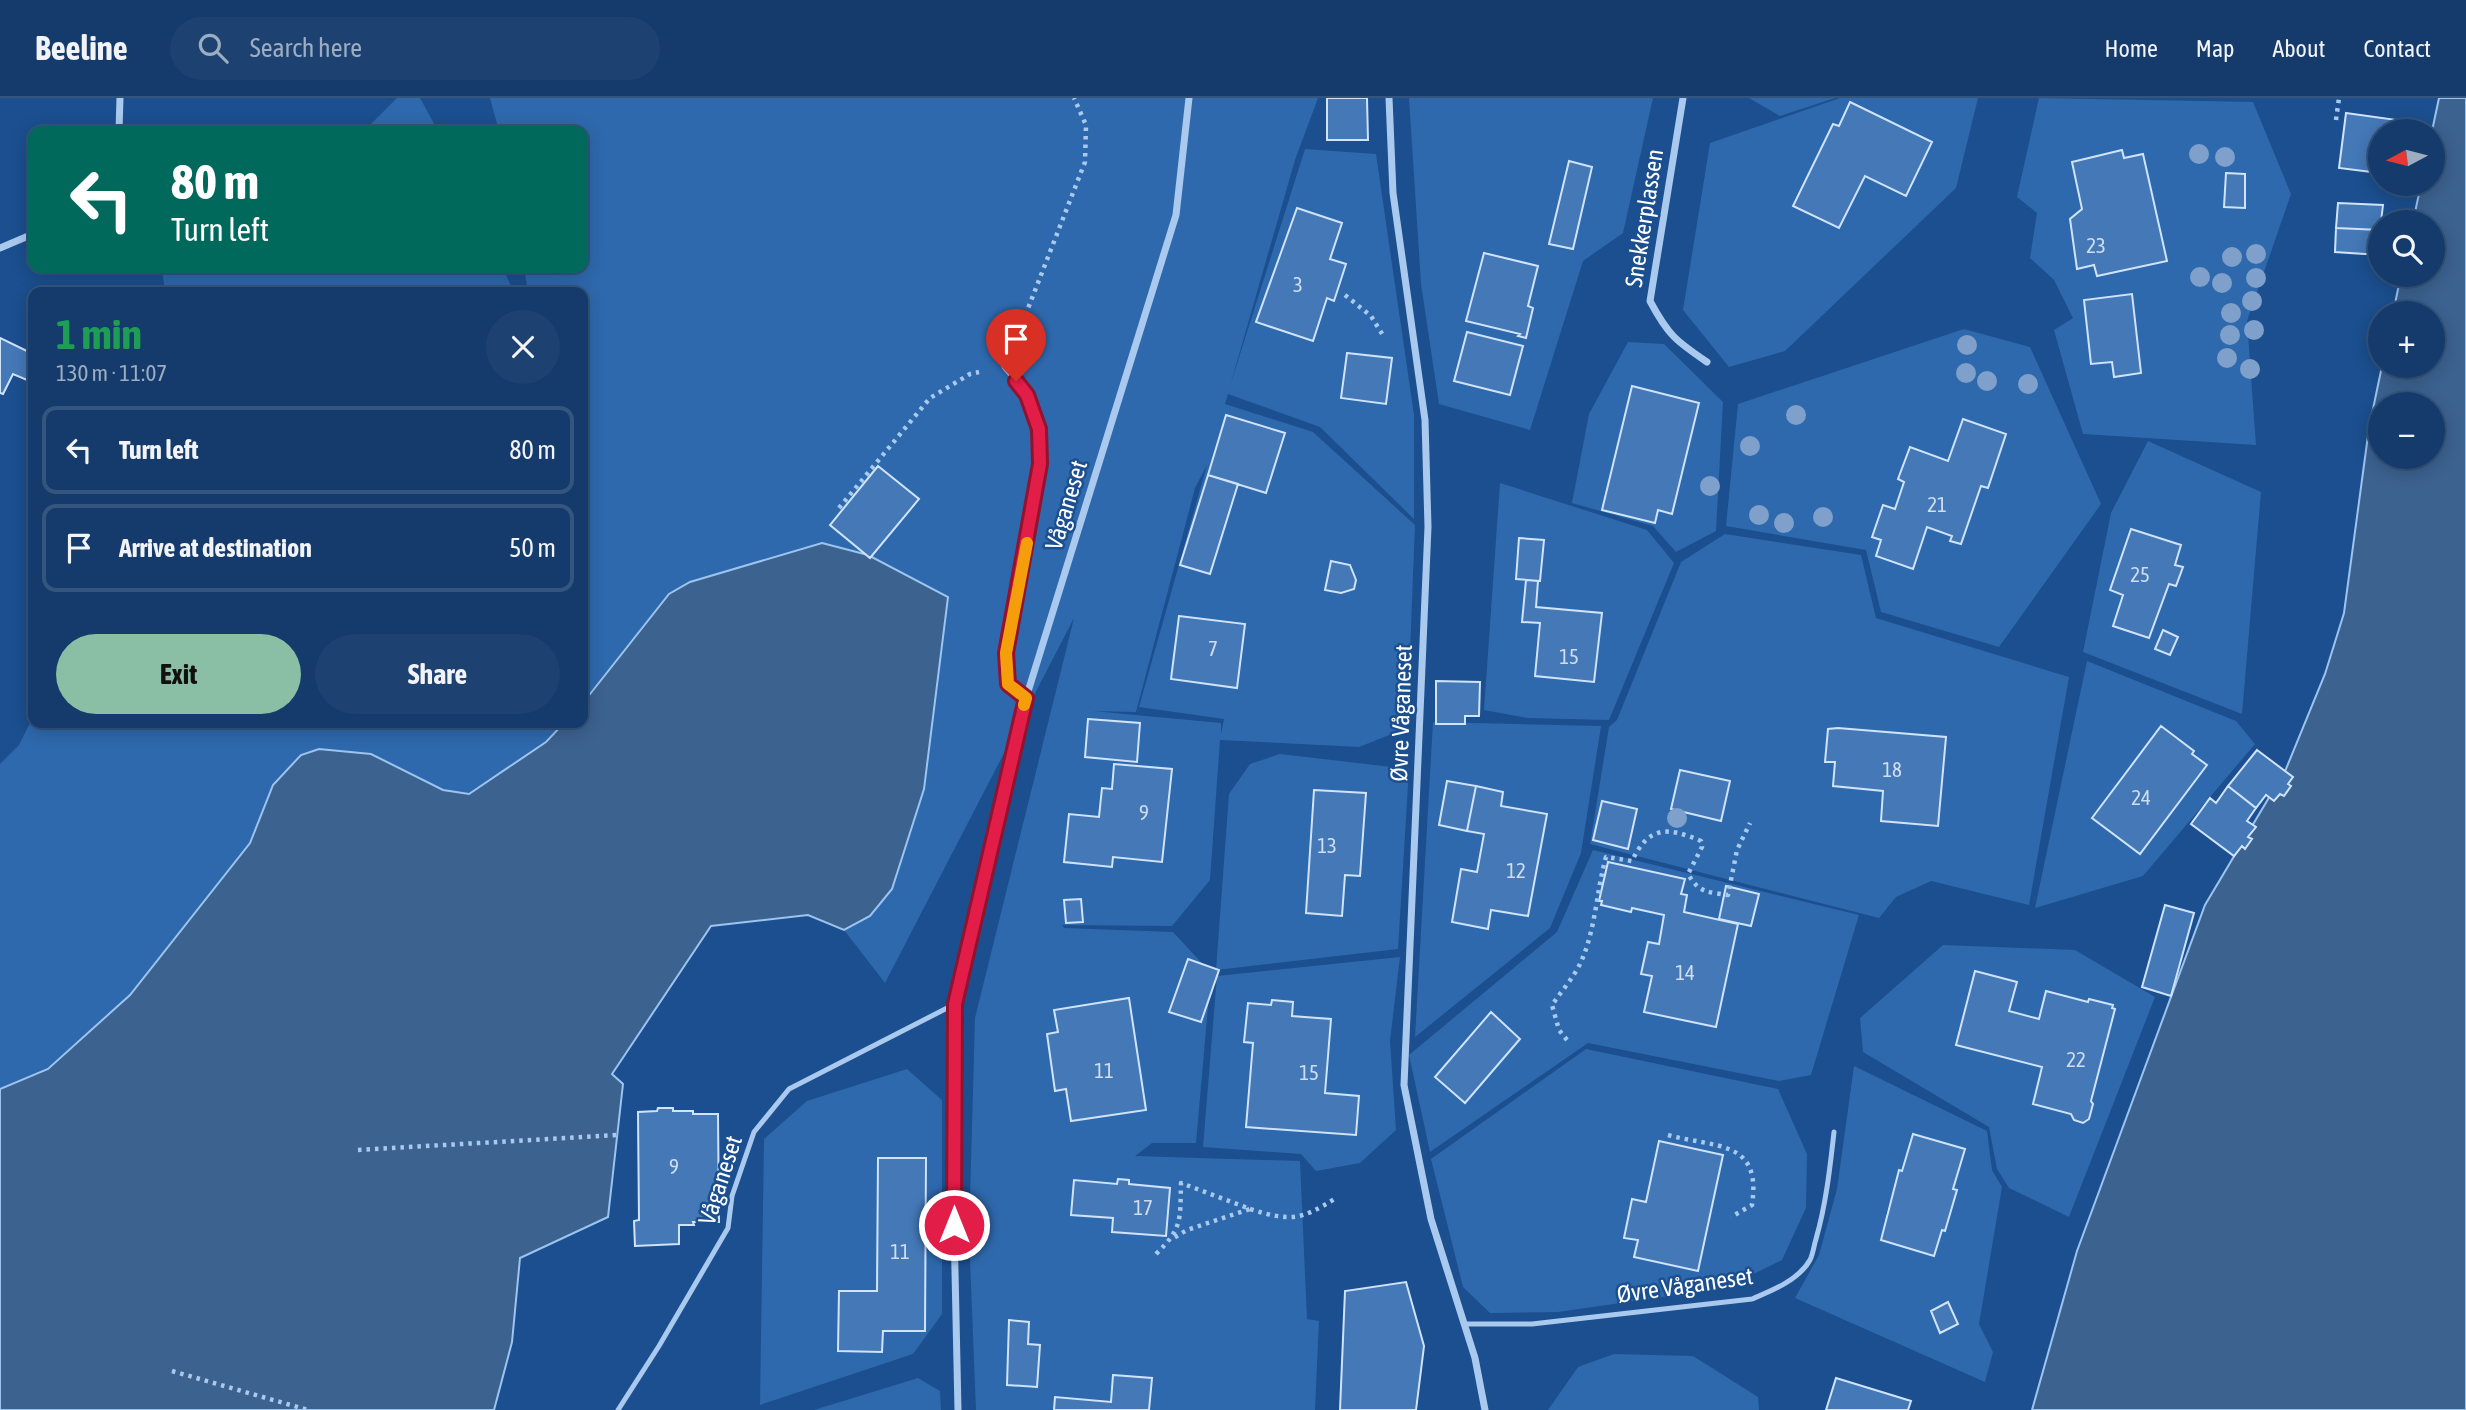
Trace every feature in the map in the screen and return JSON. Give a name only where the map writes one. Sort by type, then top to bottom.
[{"type":"street","points":[[119,126],[120,98]]},
{"type":"street","name":"Våganeset","points":[[958,1410],[954,1225],[955,1004],[1026,698],[1176,215],[1189,98]]},
{"type":"street","name":"Øvre Våganeset","points":[[1389,98],[1392,193],[1425,420],[1428,527],[1404,1085],[1431,1219],[1475,1358],[1485,1410]]},
{"type":"street","name":"Snekkerplassen","points":[[1683,98],[1650,302],[1664,327],[1680,344],[1707,362]]},
{"type":"street","points":[[0,248],[28,236]]},
{"type":"lane","points":[[1004,367],[1027,395],[1039,429],[1040,464],[1006,653],[1008,684],[1026,698]]},
{"type":"lane","name":"Våganeset","points":[[618,1410],[728,1228],[732,1196],[754,1132],[789,1089],[955,1004]]},
{"type":"lane","name":"Øvre Våganeset","points":[[1464,1324],[1544,1322],[1752,1299],[1772,1291],[1810,1261],[1821,1222],[1834,1132]]},
{"type":"path","points":[[839,508],[930,398],[970,374],[1004,367],[1086,162],[1086,125],[1074,98]]},
{"type":"path","points":[[2336,120],[2339,98]]},
{"type":"path","points":[[1345,295],[1371,316],[1381,328],[1388,346]]},
{"type":"path","points":[[1567,1040],[1559,1030],[1552,1005],[1580,964],[1598,900],[1600,875],[1606,857],[1632,861],[1649,837],[1661,831],[1674,830],[1701,841],[1702,847],[1688,874],[1692,880],[1703,892],[1728,895],[1737,850],[1750,823]]},
{"type":"path","points":[[358,1150],[617,1135]]},
{"type":"path","points":[[1668,1135],[1720,1146],[1745,1158],[1752,1170],[1755,1189],[1752,1205],[1731,1217]]},
{"type":"path","points":[[1172,1239],[1181,1216],[1181,1183],[1250,1209],[1287,1217],[1303,1217],[1336,1198]]},
{"type":"path","points":[[1156,1254],[1187,1230],[1250,1209]]},
{"type":"path","points":[[172,1371],[308,1410]]},
{"type":"shaded area","points":[[397,98],[420,98],[435,126],[369,126]]},
{"type":"shaded area","points":[[490,98],[1318,98],[1295,160],[1230,386],[1305,149],[1376,154],[1414,415],[1414,519],[1320,427],[1228,394],[1225,404],[1313,432],[1415,525],[1407,728],[1359,747],[1220,740],[1210,880],[1172,926],[1062,925],[1064,928],[1173,932],[1211,973],[1196,1143],[1152,1143],[1135,1156],[1300,1161],[1307,1319],[1319,1321],[1315,1410],[1149,1410],[1152,1378],[1113,1375],[1111,1402],[1055,1397],[1054,1410],[976,1410],[969,1235],[975,1018],[1074,618],[885,983],[844,930],[870,916],[892,889],[868,555],[822,543],[691,582],[669,594],[588,697],[588,287],[527,287],[525,273],[588,273],[588,126],[498,126]],"holes":[[[1297,208],[1342,223],[1330,259],[1346,265],[1334,300],[1327,298],[1313,341],[1257,322]],[[1347,353],[1391,358],[1386,403],[1342,398]],[[1226,416],[1284,434],[1266,492],[1238,484],[1210,574],[1180,565]],[[1207,465],[1139,707],[1224,719],[1221,734],[1221,723],[1093,711],[1136,712],[1195,488]],[[1179,616],[1245,624],[1237,688],[1171,679]],[[1088,719],[1140,723],[1136,762],[1085,757]],[[1114,764],[1172,770],[1162,862],[1113,857],[1111,867],[1064,862],[1069,814],[1099,817],[1102,789],[1112,789]],[[1129,999],[1146,1110],[1071,1121],[1066,1089],[1047,1034],[1058,1032],[1054,1010]],[[1118,1179],[1128,1180],[1129,1184],[1170,1188],[1165,1236],[1112,1232],[1113,1218],[1072,1215],[1074,1180],[1117,1184]]]},
{"type":"shaded area","points":[[1409,98],[1653,98],[1623,233],[1583,261],[1530,430],[1439,404],[1421,284]],"holes":[[[1569,161],[1592,167],[1573,249],[1549,244]],[[1484,253],[1537,267],[1528,306],[1533,308],[1526,337],[1467,321]],[[1467,332],[1522,346],[1510,395],[1454,381]]]},
{"type":"shaded area","points":[[1749,98],[1835,98],[1780,116]]},
{"type":"shaded area","points":[[1840,98],[1978,98],[1956,188],[1785,351],[1729,367],[1683,310],[1710,143]],"holes":[[[1850,103],[1932,142],[1906,195],[1865,176],[1794,206],[1833,124],[1839,126]]]},
{"type":"shaded area","points":[[2039,98],[2253,102],[2291,194],[2247,321],[2256,445],[2083,434],[2054,330],[2073,318],[2054,280],[2030,258],[2037,213],[2017,197]],"holes":[[[2121,150],[2124,158],[2143,154],[2167,261],[2097,276],[2094,265],[2077,268],[2070,219],[2082,209],[2072,162]],[[2131,295],[2141,373],[2114,377],[2112,362],[2091,364],[2084,301]]]},
{"type":"shaded area","points":[[2439,98],[2466,98],[2466,1410],[2032,1410],[2077,1251],[2205,905],[2286,769],[2325,674],[2344,613],[2368,435],[2368,469],[2445,469],[2445,392],[2377,392],[2379,378],[2445,378],[2445,301],[2396,301],[2398,287],[2445,287],[2445,210],[2416,210],[2418,196],[2445,196],[2445,119],[2435,119]]},
{"type":"shaded area","points":[[163,273],[505,273],[511,286],[511,287],[164,287]]},
{"type":"shaded area","points":[[1964,329],[2030,347],[2101,504],[1999,647],[1881,612],[1866,550],[1726,526],[1738,404]],"holes":[[[1963,419],[2006,434],[1988,488],[1981,486],[1961,544],[1950,541],[1952,536],[1927,527],[1913,568],[1876,556],[1881,540],[1872,536],[1883,505],[1895,509],[1904,482],[1898,479],[1910,448],[1948,461]]]},
{"type":"shaded area","points":[[1628,342],[1664,344],[1723,402],[1716,531],[1676,552],[1653,526],[1572,503],[1589,414]],"holes":[[[1633,386],[1699,403],[1671,514],[1658,510]]]},
{"type":"shaded area","points":[[2148,441],[2261,492],[2242,714],[2083,652],[2111,513]],"holes":[[[2131,529],[2181,545],[2175,565],[2182,568],[2176,586],[2169,584],[2161,607],[2111,590]]]},
{"type":"shaded area","points":[[1500,483],[1647,530],[1674,563],[1609,720],[1528,718],[1484,710]],"holes":[[[1519,538],[1543,540],[1536,607],[1602,613],[1594,682],[1535,676],[1540,623],[1522,621],[1526,580],[1516,579]]]},
{"type":"shaded area","points":[[1725,534],[1861,555],[1876,618],[2069,677],[2029,905],[1931,881],[1896,897],[1879,918],[1590,844],[1609,727],[1617,720],[1681,562]],"holes":[[[1828,729],[1946,737],[1938,826],[1881,821],[1883,791],[1833,786],[1835,762],[1825,761]],[[1680,770],[1730,782],[1720,820],[1671,808]],[[1603,801],[1627,848],[1593,840]]]},
{"type":"shaded area","points":[[822,543],[868,555],[948,597],[924,789],[892,889],[870,916],[844,930],[808,915],[711,926],[612,1074],[623,1084],[608,1217],[520,1258],[512,1342],[494,1410],[0,1410],[0,1089],[48,1069],[130,995],[250,843],[273,785],[301,755],[319,749],[371,754],[443,790],[469,794],[546,742],[559,728],[588,728],[588,697],[669,594],[690,582]]},
{"type":"shaded area","points":[[2087,661],[2236,721],[2255,744],[2143,876],[2035,908]],"holes":[[[2160,727],[2194,751],[2192,754],[2206,765],[2140,854],[2092,818]]]},
{"type":"shaded area","points":[[1433,722],[1601,726],[1581,853],[1550,928],[1415,1037]],"holes":[[[1447,781],[1503,792],[1501,806],[1547,814],[1528,916],[1491,910],[1488,929],[1452,922],[1461,869],[1477,872],[1484,834],[1439,825]]]},
{"type":"shaded area","points":[[28,727],[559,728],[546,742],[468,794],[443,790],[371,754],[273,785],[250,843],[130,995],[48,1069],[0,1089],[0,764],[19,745]]},
{"type":"shaded area","points":[[1280,754],[1409,769],[1398,949],[1216,970],[1229,794],[1250,764]],"holes":[[[1314,790],[1366,793],[1360,876],[1345,875],[1342,916],[1306,913]]]},
{"type":"shaded area","points":[[1593,850],[1859,915],[1811,1075],[1779,1081],[1588,1043],[1430,1152],[1409,1055],[1557,932]],"holes":[[[1609,862],[1684,878],[1681,894],[1687,896],[1684,912],[1738,924],[1716,1027],[1644,1011],[1652,976],[1641,974],[1648,942],[1659,944],[1664,915],[1632,908],[1631,912],[1601,905]],[[1726,887],[1758,894],[1751,926],[1719,919]],[[1491,1013],[1520,1039],[1465,1102],[1435,1076]]]},
{"type":"shaded area","points":[[1943,945],[2075,950],[2155,997],[2069,1217],[2009,1188],[1997,1169],[1989,1127],[1863,1052],[1860,1018]],"holes":[[[1975,971],[2016,982],[2009,1011],[2039,1019],[2047,991],[2087,1002],[2089,999],[2093,1104],[2089,1119],[2082,1122],[2074,1120],[2071,1114],[2033,1104],[2042,1067]]]},
{"type":"shaded area","points":[[1400,957],[1390,1041],[1396,1130],[1360,1163],[1316,1171],[1301,1154],[1203,1147],[1217,976]],"holes":[[[1272,1000],[1293,1002],[1292,1016],[1325,1093],[1359,1096],[1356,1135],[1246,1127],[1253,1043]]]},
{"type":"shaded area","points":[[1586,1049],[1778,1089],[1807,1154],[1806,1208],[1782,1260],[1725,1288],[1558,1312],[1490,1313],[1463,1287],[1431,1159]],"holes":[[[1659,1141],[1723,1155],[1698,1271],[1634,1257],[1638,1240],[1625,1238],[1646,1202]]]},
{"type":"shaded area","points":[[1854,1066],[1987,1131],[1992,1170],[2002,1187],[1979,1324],[1993,1352],[1985,1382],[1795,1298],[1819,1255],[1837,1189]],"holes":[[[1913,1134],[1964,1149],[1953,1189],[1957,1191],[1944,1231],[1886,1214]]]},
{"type":"shaded area","points":[[907,1069],[942,1100],[942,1314],[913,1354],[760,1405],[764,1139],[807,1101]]},
{"type":"shaded area","points":[[1614,1354],[1693,1356],[1758,1397],[1759,1410],[1548,1410],[1578,1367]]},
{"type":"shaded area","points":[[918,1378],[940,1391],[941,1410],[814,1410]]},
{"type":"building","points":[[1327,98],[1367,98],[1368,140],[1327,140]]},
{"type":"building","points":[[1850,102],[1932,142],[1906,196],[1865,176],[1839,228],[1793,206],[1833,124],[1839,126]]},
{"type":"building","points":[[2346,113],[2390,119],[2368,119],[2368,172],[2339,168]]},
{"type":"building","points":[[2122,150],[2124,158],[2143,154],[2167,261],[2097,276],[2094,265],[2077,269],[2070,219],[2082,209],[2072,162]]},
{"type":"building","points":[[1569,161],[1592,167],[1573,249],[1549,244]]},
{"type":"building","points":[[2226,173],[2245,174],[2245,208],[2224,207]]},
{"type":"building","points":[[2338,203],[2383,205],[2382,210],[2368,210],[2368,229],[2336,228]]},
{"type":"building","points":[[1297,208],[1342,223],[1330,259],[1346,264],[1334,301],[1327,298],[1313,341],[1256,322]]},
{"type":"building","points":[[2336,228],[2368,229],[2368,254],[2335,252]]},
{"type":"building","points":[[1484,253],[1538,266],[1528,306],[1533,308],[1526,338],[1518,336],[1520,334],[1466,321]]},
{"type":"building","points":[[2132,294],[2141,373],[2114,377],[2112,362],[2091,364],[2084,300]]},
{"type":"building","points":[[1467,332],[1523,346],[1510,395],[1454,381]]},
{"type":"building","points":[[0,338],[28,352],[28,378],[27,380],[13,374],[3,394],[0,393]]},
{"type":"building","points":[[1347,353],[1392,358],[1386,404],[1341,398]]},
{"type":"building","points":[[1632,386],[1699,403],[1672,514],[1658,510],[1655,523],[1602,510]]},
{"type":"building","points":[[1226,415],[1285,433],[1266,493],[1208,475]]},
{"type":"building","points":[[1963,419],[2006,434],[1988,488],[1981,486],[1961,544],[1950,541],[1952,536],[1927,527],[1913,569],[1876,556],[1881,540],[1872,537],[1883,505],[1895,509],[1904,482],[1898,479],[1910,447],[1948,461]]},
{"type":"building","points":[[878,466],[919,499],[870,558],[830,525]]},
{"type":"building","points":[[1208,475],[1238,484],[1210,574],[1180,565]]},
{"type":"building","points":[[2131,529],[2181,545],[2175,565],[2183,567],[2176,586],[2169,584],[2149,638],[2113,626],[2123,595],[2110,590]]},
{"type":"building","points":[[1519,538],[1544,540],[1540,581],[1516,579]]},
{"type":"building","points":[[1331,561],[1350,565],[1356,580],[1354,589],[1341,593],[1325,590]]},
{"type":"building","points":[[1526,580],[1538,581],[1536,607],[1602,613],[1594,682],[1535,676],[1540,623],[1522,622]]},
{"type":"building","points":[[1179,616],[1245,624],[1237,688],[1171,679]]},
{"type":"building","points":[[2163,630],[2178,637],[2170,655],[2155,649]]},
{"type":"building","points":[[1436,681],[1480,682],[1479,716],[1465,716],[1465,724],[1436,724]]},
{"type":"building","points":[[1088,719],[1140,723],[1137,762],[1085,757]]},
{"type":"building","points":[[2161,726],[2194,751],[2192,754],[2207,765],[2140,854],[2092,818]]},
{"type":"building","points":[[1828,729],[1946,737],[1938,826],[1881,821],[1883,791],[1833,786],[1835,762],[1825,762]]},
{"type":"building","points":[[2257,750],[2293,777],[2284,796],[2280,794],[2274,801],[2266,795],[2256,808],[2228,786]]},
{"type":"building","points":[[1114,764],[1172,769],[1162,862],[1113,857],[1112,867],[1064,862],[1069,814],[1099,817],[1102,788],[1112,789]]},
{"type":"building","points":[[1680,770],[1730,781],[1721,821],[1671,809]]},
{"type":"building","points":[[1447,781],[1476,786],[1467,831],[1439,825]]},
{"type":"building","points":[[1476,786],[1503,792],[1501,806],[1547,814],[1528,916],[1491,910],[1488,929],[1452,922],[1461,869],[1477,872],[1484,834],[1467,831]]},
{"type":"building","points":[[2228,786],[2256,808],[2247,821],[2256,827],[2248,837],[2252,839],[2245,849],[2242,846],[2234,856],[2191,824],[2210,798],[2216,803]]},
{"type":"building","points":[[1314,790],[1366,793],[1360,876],[1345,875],[1342,916],[1306,913]]},
{"type":"building","points":[[1602,801],[1637,809],[1628,849],[1593,840]]},
{"type":"building","points":[[1608,862],[1685,879],[1681,894],[1687,895],[1684,912],[1738,924],[1716,1027],[1644,1012],[1652,976],[1641,974],[1648,942],[1659,944],[1664,915],[1632,908],[1631,912],[1601,905],[1602,901],[1599,901]]},
{"type":"building","points":[[1726,886],[1759,894],[1751,926],[1719,919]]},
{"type":"building","points":[[1081,899],[1083,922],[1066,923],[1064,900]]},
{"type":"building","points":[[2165,905],[2194,913],[2171,996],[2142,987]]},
{"type":"building","points":[[1188,959],[1219,970],[1201,1022],[1169,1012]]},
{"type":"building","points":[[1975,971],[2017,982],[2009,1011],[2039,1019],[2046,991],[2088,1002],[2089,999],[2113,1005],[2112,1008],[2115,1009],[2091,1101],[2093,1104],[2089,1119],[2083,1123],[2074,1120],[2071,1114],[2033,1104],[2042,1067],[1956,1045]]},
{"type":"building","points":[[1129,998],[1146,1110],[1071,1121],[1066,1089],[1055,1091],[1047,1034],[1058,1032],[1054,1010]]},
{"type":"building","points":[[1272,1000],[1293,1002],[1292,1016],[1331,1019],[1325,1093],[1359,1096],[1356,1135],[1246,1127],[1253,1043],[1244,1042],[1248,1003],[1271,1005]]},
{"type":"building","points":[[1491,1012],[1520,1039],[1465,1103],[1435,1077]]},
{"type":"building","points":[[658,1108],[693,1111],[693,1114],[718,1114],[719,1222],[679,1225],[679,1244],[635,1246],[634,1221],[639,1220],[638,1112],[657,1111]]},
{"type":"building","points":[[1913,1134],[1965,1149],[1953,1189],[1957,1190],[1945,1231],[1942,1230],[1934,1256],[1881,1240],[1899,1170],[1902,1171]]},
{"type":"building","points":[[1659,1141],[1723,1155],[1698,1271],[1634,1257],[1638,1240],[1624,1238],[1632,1199],[1646,1202]]},
{"type":"building","points":[[878,1158],[926,1158],[925,1331],[883,1331],[882,1352],[838,1351],[839,1291],[877,1291]]},
{"type":"building","points":[[1118,1179],[1129,1180],[1129,1184],[1170,1188],[1166,1236],[1112,1232],[1113,1218],[1071,1215],[1074,1180],[1117,1184]]},
{"type":"building","points":[[1406,1282],[1424,1346],[1416,1410],[1340,1410],[1345,1291]]},
{"type":"building","points":[[1948,1302],[1958,1324],[1940,1333],[1931,1311]]},
{"type":"building","points":[[1009,1320],[1029,1322],[1028,1344],[1040,1345],[1037,1387],[1007,1385]]},
{"type":"building","points":[[1113,1375],[1152,1378],[1149,1410],[1054,1410],[1055,1397],[1111,1402]]},
{"type":"building","points":[[1836,1378],[1911,1401],[1908,1410],[1826,1410]]},
{"type":"slow traffic","points":[[1024,705],[1026,698],[1008,684],[1006,653],[1027,543]]},
{"type":"route","points":[[954,1225],[955,1004],[1026,698],[1008,684],[1006,653],[1040,464],[1039,429],[1027,395],[1016,381]]}]
